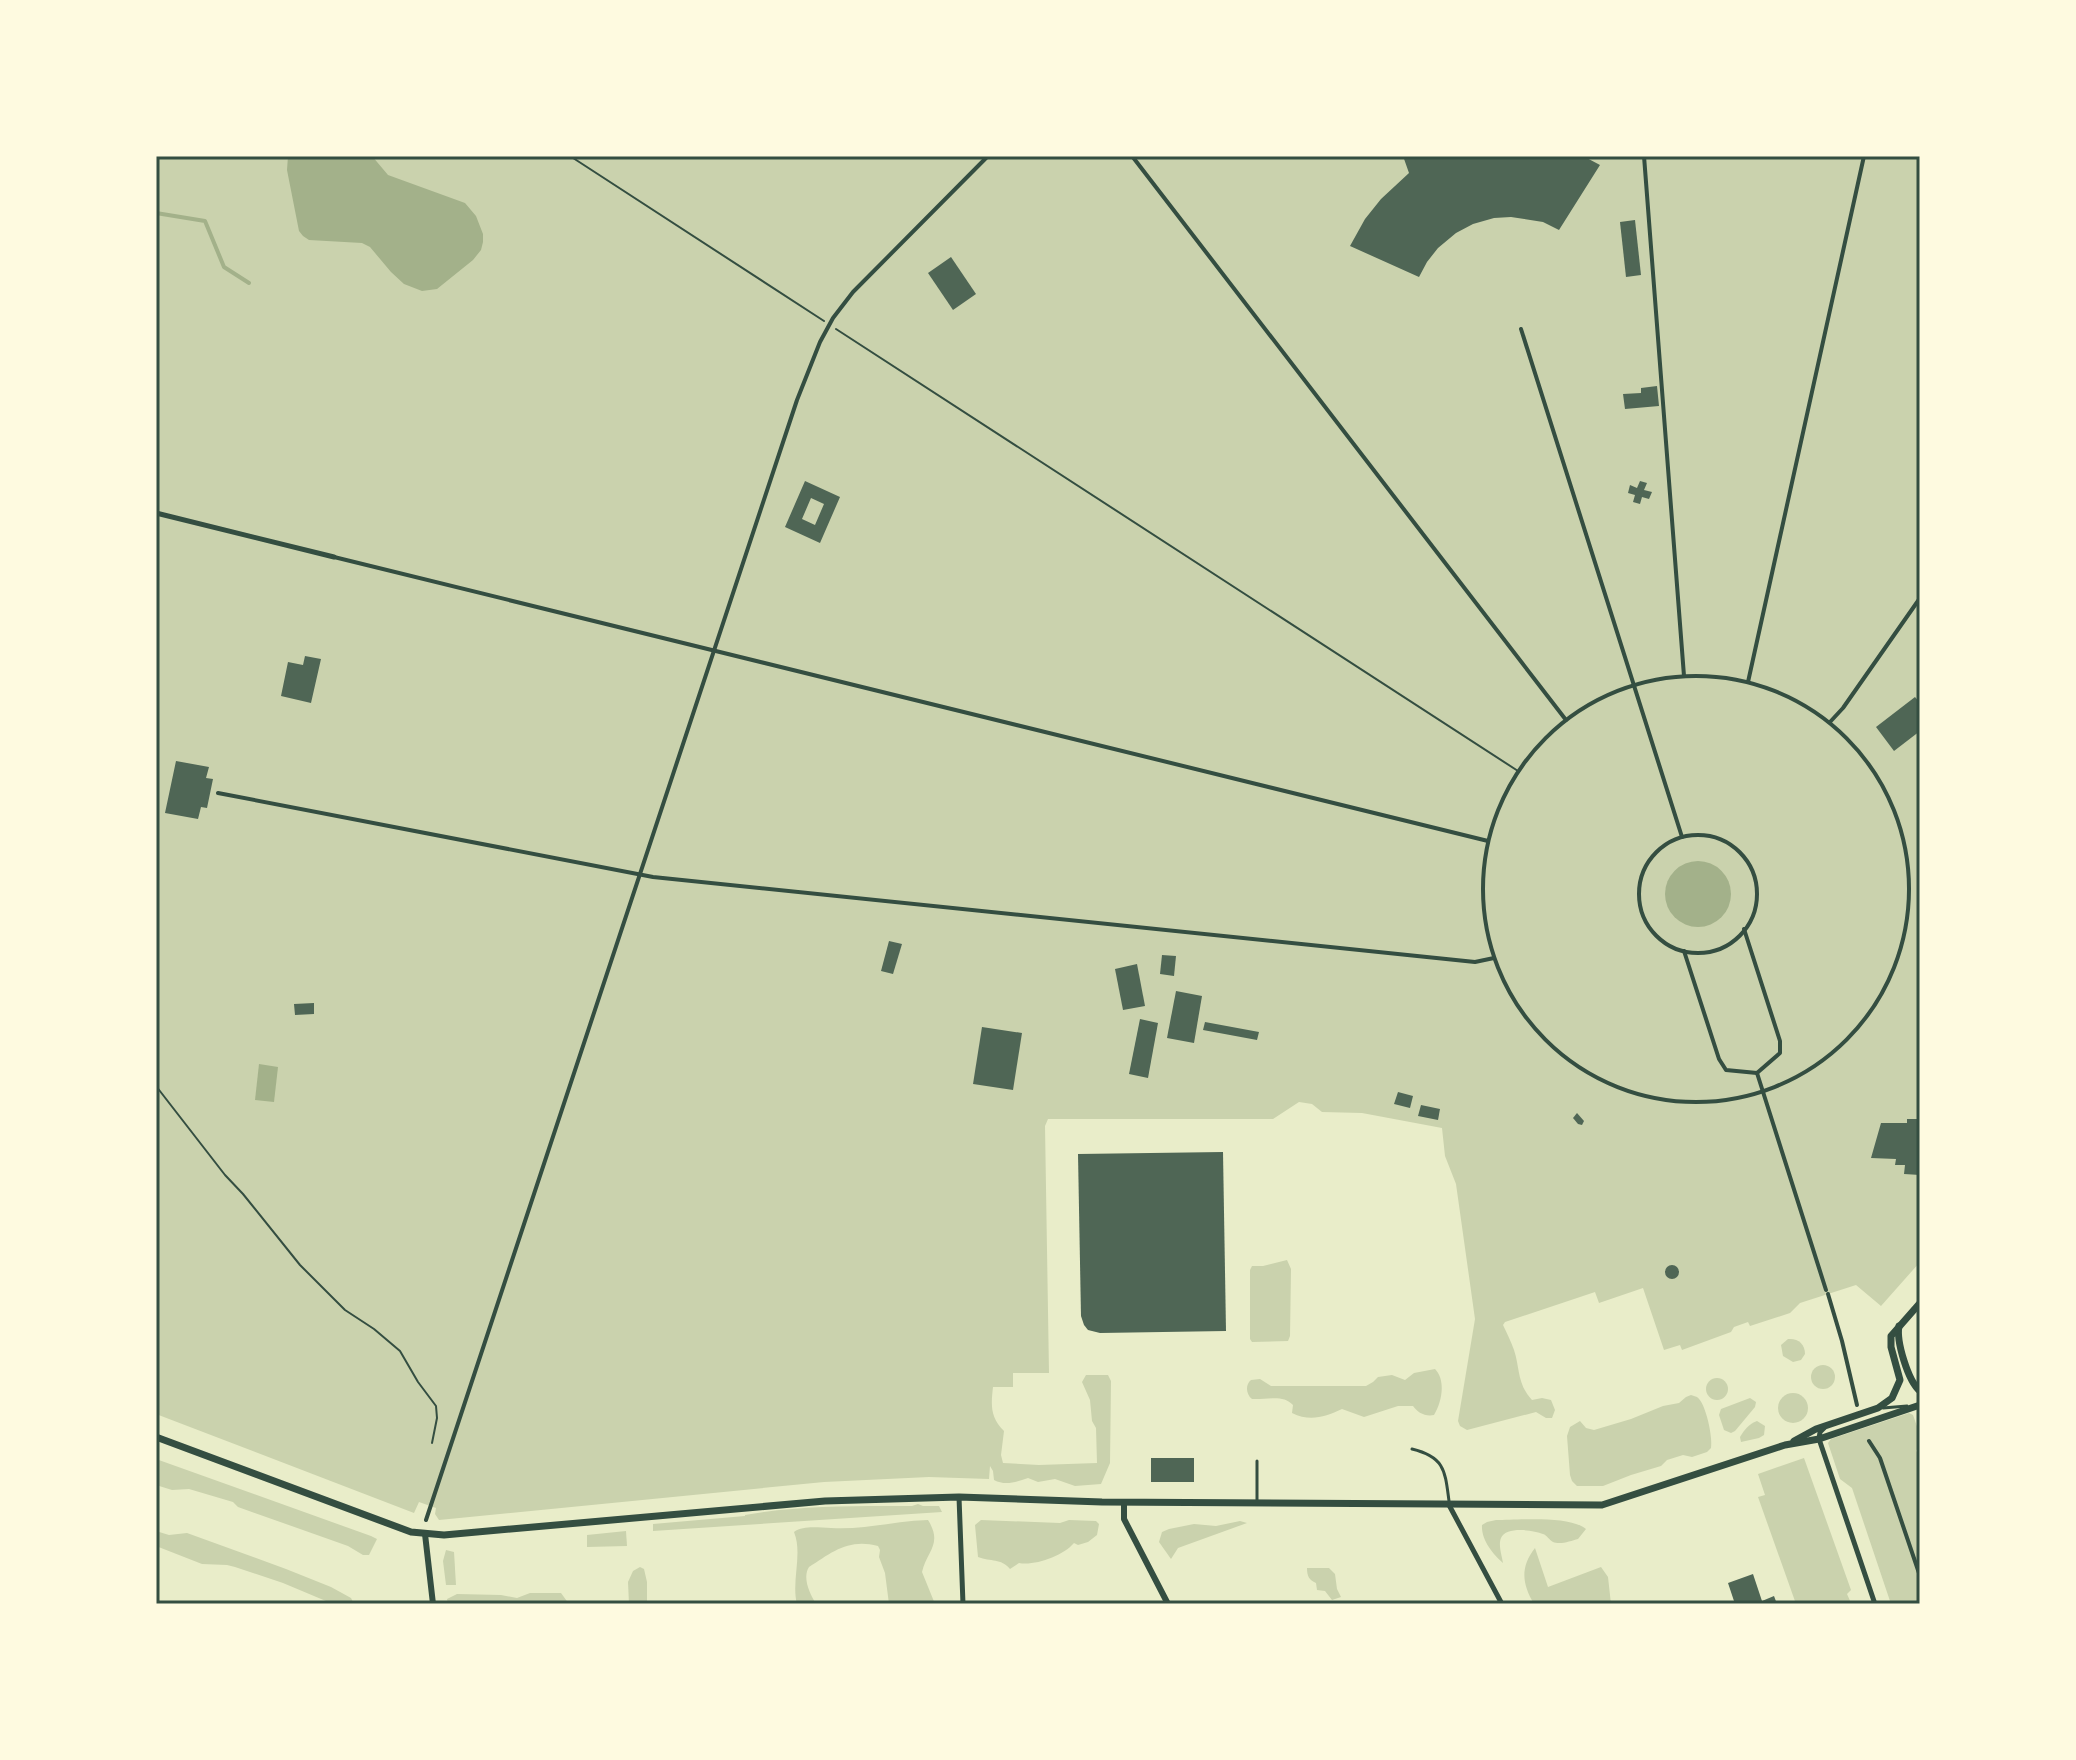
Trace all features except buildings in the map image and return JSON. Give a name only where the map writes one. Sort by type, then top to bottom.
[{"type":"main road","points":[[1785,1445],[1816,1429],[1878,1408],[1892,1398],[1899,1385],[1899,1373],[1890,1341],[1893,1331],[1920,1303]]},
{"type":"main road","points":[[1900,1324],[1901,1349],[1912,1382],[1920,1391]]},
{"type":"main road","points":[[156,1437],[411,1532],[444,1535],[825,1501],[959,1497],[1124,1502],[1602,1505],[1785,1445],[1819,1439],[1917,1407]]},
{"type":"street","points":[[426,1520],[797,400],[829,324],[853,292],[988,156]]},
{"type":"street","points":[[1132,156],[1566,720]]},
{"type":"street","points":[[1644,156],[1684,676]]},
{"type":"street","points":[[1748,682],[1864,156]]},
{"type":"street","points":[[1521,329],[1682,837]]},
{"type":"street","points":[[156,513],[1488,841]]},
{"type":"street","points":[[1830,722],[1920,598]]},
{"type":"street","points":[[1684,676],[1748,682],[1791,697],[1830,722],[1873,768],[1889,796],[1900,825],[1910,886],[1908,916],[1902,946],[1889,982],[1874,1007],[1836,1051],[1787,1082],[1763,1091],[1711,1102],[1682,1102],[1640,1094],[1601,1079],[1557,1051],[1537,1031],[1512,997],[1494,958],[1483,900],[1483,871],[1495,816],[1506,792],[1541,742],[1566,720],[1598,700],[1634,685],[1684,676]]},
{"type":"street","points":[[218,793],[640,876],[1475,962],[1494,958]]},
{"type":"street","points":[[1707,835],[1736,848],[1749,865],[1756,886],[1752,917],[1731,942],[1718,949],[1684,951],[1668,944],[1650,929],[1640,908],[1642,875],[1653,855],[1671,841],[1682,837],[1707,835]]},
{"type":"street","points":[[1684,951],[1719,1059],[1726,1070],[1757,1073],[1780,1053],[1780,1041],[1744,929]]},
{"type":"street","points":[[1757,1073],[1842,1341],[1857,1405]]},
{"type":"street","points":[[1917,1407],[1920,1417]]},
{"type":"street","points":[[1834,1422],[1820,1432],[1819,1439],[1875,1604]]},
{"type":"street","points":[[1869,1441],[1880,1458],[1920,1576]]},
{"type":"street","points":[[959,1497],[963,1604]]},
{"type":"street","points":[[1124,1502],[1124,1519],[1168,1604]]},
{"type":"street","points":[[1449,1505],[1502,1604]]},
{"type":"street","points":[[425,1534],[433,1604]]},
{"type":"lane","points":[[1878,1408],[1917,1407]]},
{"type":"lane","points":[[1412,1449],[1434,1458],[1445,1471],[1449,1505]]},
{"type":"lane","points":[[1257,1461],[1257,1503]]},
{"type":"path","points":[[570,156],[818,317]]},
{"type":"path","points":[[829,324],[1518,771]]},
{"type":"path","points":[[156,1086],[300,1265],[345,1310],[400,1351],[436,1406],[432,1443]]},
{"type":"shaded area","points":[[156,156],[1920,156],[1920,1262],[1881,1306],[1856,1285],[1800,1303],[1790,1313],[1750,1326],[1748,1322],[1734,1327],[1731,1332],[1682,1350],[1680,1345],[1664,1350],[1643,1288],[1599,1303],[1595,1292],[1505,1322],[1503,1325],[1514,1350],[1524,1388],[1532,1400],[1551,1400],[1555,1410],[1552,1418],[1536,1412],[1467,1430],[1458,1421],[1475,1319],[1456,1184],[1445,1156],[1442,1128],[1362,1113],[1322,1112],[1312,1104],[1299,1102],[1273,1119],[1048,1119],[1045,1126],[1049,1373],[1013,1373],[1013,1387],[993,1387],[992,1410],[1004,1431],[1003,1463],[1097,1463],[1096,1428],[1092,1421],[1090,1400],[1082,1382],[1086,1375],[1108,1375],[1111,1381],[1110,1463],[1101,1484],[1075,1486],[1055,1479],[1038,1482],[1028,1478],[1002,1483],[994,1480],[990,1466],[989,1479],[929,1477],[824,1482],[439,1520],[435,1514],[436,1508],[419,1502],[414,1513],[156,1414]]},
{"type":"shaded area","points":[[288,156],[372,156],[388,175],[465,203],[476,216],[483,234],[481,250],[437,289],[422,291],[404,284],[370,247],[362,243],[309,240],[299,231],[287,170]]},
{"type":"shaded area","points":[[1692,861],[1704,861],[1716,866],[1726,876],[1731,894],[1729,907],[1716,922],[1704,927],[1692,927],[1680,922],[1670,912],[1665,900],[1665,888],[1670,876],[1680,866]]},
{"type":"shaded area","points":[[259,1064],[278,1067],[274,1102],[255,1100]]},
{"type":"shaded area","points":[[1287,1260],[1291,1269],[1288,1341],[1252,1342],[1250,1270],[1252,1266]]},
{"type":"shaded area","points":[[1788,1339],[1802,1345],[1805,1354],[1801,1360],[1793,1362],[1783,1356],[1781,1345]]},
{"type":"shaded area","points":[[1818,1365],[1828,1365],[1835,1372],[1835,1382],[1828,1389],[1818,1389],[1811,1382],[1811,1372]]},
{"type":"shaded area","points":[[1435,1369],[1441,1379],[1442,1391],[1434,1415],[1422,1414],[1413,1406],[1398,1406],[1364,1417],[1342,1409],[1311,1418],[1292,1413],[1293,1405],[1280,1399],[1252,1399],[1247,1390],[1251,1380],[1260,1379],[1271,1386],[1366,1386],[1378,1377],[1392,1375],[1405,1380],[1414,1373]]},
{"type":"shaded area","points":[[1717,1378],[1725,1381],[1728,1389],[1725,1397],[1717,1400],[1709,1397],[1706,1389],[1709,1381]]},
{"type":"shaded area","points":[[1793,1393],[1799,1394],[1807,1402],[1807,1414],[1799,1422],[1793,1423],[1787,1422],[1779,1414],[1778,1408],[1779,1402],[1787,1394]]},
{"type":"shaded area","points":[[1691,1395],[1700,1401],[1708,1421],[1711,1448],[1707,1452],[1667,1460],[1661,1466],[1603,1486],[1577,1486],[1572,1481],[1567,1436],[1570,1427],[1580,1421],[1586,1428],[1594,1430],[1679,1403]]},
{"type":"shaded area","points":[[1750,1398],[1756,1402],[1755,1407],[1735,1431],[1724,1430],[1719,1415],[1721,1409]]},
{"type":"shaded area","points":[[1909,1413],[1913,1415],[1920,1435],[1920,1449],[1916,1450],[1920,1461],[1920,1604],[1891,1604],[1852,1488],[1840,1479],[1828,1443],[1831,1439]]},
{"type":"shaded area","points":[[1757,1421],[1765,1426],[1764,1435],[1741,1442],[1743,1432]]},
{"type":"shaded area","points":[[1804,1458],[1851,1590],[1847,1594],[1853,1604],[1796,1604],[1758,1497],[1765,1495],[1758,1474]]},
{"type":"shaded area","points":[[156,1459],[377,1539],[369,1555],[363,1555],[348,1546],[238,1507],[233,1502],[189,1489],[172,1490],[156,1485]]},
{"type":"shaded area","points":[[918,1504],[939,1506],[942,1512],[653,1531],[653,1524],[786,1509]]},
{"type":"shaded area","points":[[928,1520],[934,1541],[922,1572],[935,1604],[889,1604],[878,1546],[858,1544],[841,1548],[809,1567],[807,1581],[816,1604],[797,1604],[794,1532],[807,1528],[855,1528]]},
{"type":"shaded area","points":[[981,1520],[1060,1523],[1069,1520],[1096,1521],[1099,1524],[1097,1535],[1088,1542],[1074,1543],[1048,1559],[1019,1563],[1010,1569],[999,1562],[978,1557],[975,1525]]},
{"type":"shaded area","points":[[1496,1520],[1556,1520],[1586,1529],[1578,1539],[1559,1543],[1533,1531],[1508,1532],[1500,1541],[1503,1563],[1488,1546],[1482,1531],[1482,1525]]},
{"type":"shaded area","points":[[1240,1521],[1247,1523],[1178,1548],[1171,1559],[1159,1542],[1162,1532],[1169,1529]]},
{"type":"shaded area","points":[[156,1531],[169,1535],[187,1533],[286,1569],[331,1587],[351,1598],[354,1604],[333,1604],[235,1567],[202,1564],[156,1546]]},
{"type":"shaded area","points":[[626,1531],[627,1546],[587,1547],[587,1535]]},
{"type":"shaded area","points":[[1535,1548],[1548,1587],[1601,1567],[1608,1577],[1611,1604],[1534,1604],[1524,1576]]},
{"type":"shaded area","points":[[446,1550],[454,1552],[456,1585],[446,1585],[443,1561]]},
{"type":"shaded area","points":[[640,1567],[644,1569],[647,1582],[647,1604],[629,1604],[628,1582],[633,1571]]},
{"type":"shaded area","points":[[1307,1568],[1329,1568],[1335,1574],[1341,1597],[1332,1600],[1325,1591],[1317,1590]]},
{"type":"shaded area","points":[[530,1593],[561,1593],[569,1604],[448,1604],[447,1599],[457,1594],[517,1598]]},
{"type":"waterway","points":[[156,213],[205,221],[224,267],[249,283]]}]
